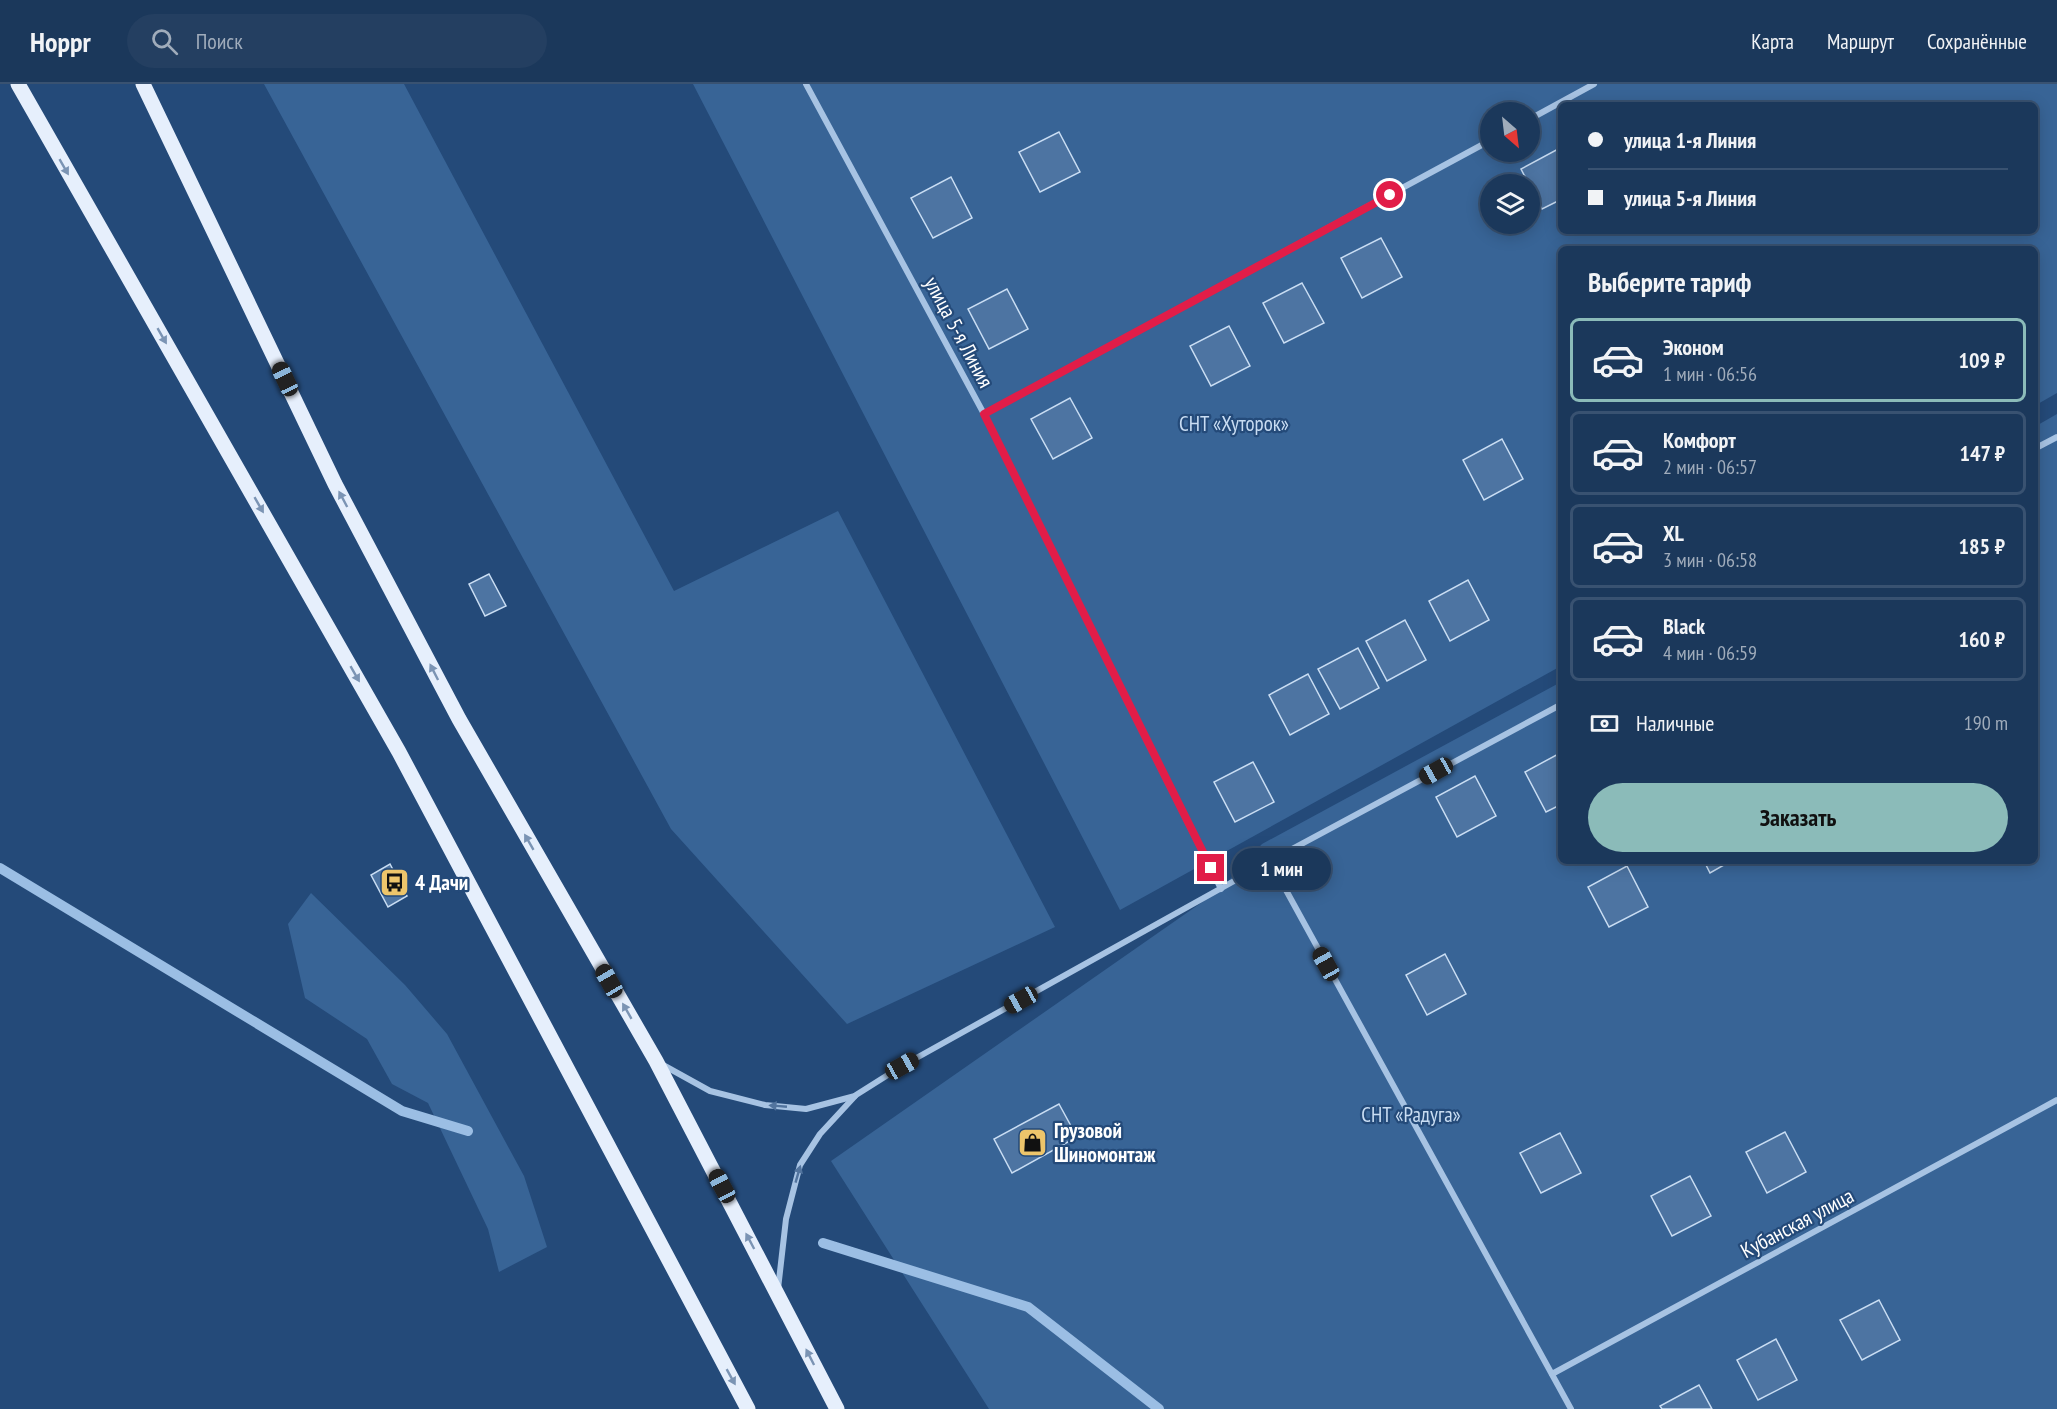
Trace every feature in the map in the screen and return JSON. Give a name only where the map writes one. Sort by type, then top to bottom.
[{"type":"main road","points":[[18,84],[399,752],[748,1409]]},
{"type":"main road","points":[[143,84],[335,484],[459,719],[656,1061],[837,1409]]},
{"type":"street","name":"улица 5-я Линия","points":[[806,84],[984,414],[1221,889]]},
{"type":"street","points":[[1561,102],[1594,84]]},
{"type":"street","points":[[1540,114],[1558,104]]},
{"type":"street","points":[[984,414],[1480,146]]},
{"type":"street","points":[[2038,447],[2057,437]]},
{"type":"street","points":[[777,1293],[786,1219],[800,1166],[820,1134],[856,1095],[902,1066],[1270,861],[1558,706]]},
{"type":"street","points":[[1270,861],[1571,1409]]},
{"type":"street","points":[[656,1061],[710,1091],[765,1105],[806,1109],[856,1095]]},
{"type":"street","name":"Кубанская улица","points":[[1552,1374],[2057,1100]]},
{"type":"green space","points":[[264,84],[404,84],[674,591],[838,511],[1055,927],[847,1024],[671,829]]},
{"type":"green space","name":"СНТ «Хуторок»","points":[[693,84],[2057,84],[2057,393],[2038,404],[2038,246],[1558,246],[1558,668],[1120,910]]},
{"type":"green space","name":"СНТ «Радуга»","points":[[2057,414],[2057,1409],[989,1409],[831,1161],[1221,889],[1262,844],[1558,684],[1558,864],[2038,864],[2038,425]]},
{"type":"green space","points":[[311,893],[405,985],[447,1034],[524,1176],[547,1247],[499,1272],[488,1229],[428,1103],[392,1084],[367,1039],[305,998],[288,924]]},
{"type":"building","points":[[1059,132],[1080,172],[1040,192],[1019,152]]},
{"type":"building","points":[[1558,149],[1558,201],[1542,209],[1540,174],[1524,174],[1521,169],[1534,162],[1540,162],[1540,159]]},
{"type":"building","points":[[951,177],[972,218],[933,238],[911,198]]},
{"type":"building","points":[[1381,238],[1402,277],[1362,298],[1341,258]]},
{"type":"building","points":[[1302,283],[1324,323],[1284,343],[1263,303]]},
{"type":"building","points":[[1007,289],[1028,329],[989,349],[968,309]]},
{"type":"building","points":[[1229,326],[1250,366],[1211,386],[1190,346]]},
{"type":"building","points":[[1070,398],[1092,438],[1053,459],[1031,419]]},
{"type":"building","points":[[1502,439],[1523,479],[1484,500],[1463,460]]},
{"type":"building","points":[[489,574],[506,606],[485,616],[469,584]]},
{"type":"building","points":[[1468,580],[1489,620],[1450,641],[1429,601]]},
{"type":"building","points":[[1405,620],[1426,660],[1387,681],[1366,641]]},
{"type":"building","points":[[1358,648],[1379,688],[1340,709],[1318,669]]},
{"type":"building","points":[[1308,674],[1329,714],[1290,735],[1269,695]]},
{"type":"building","points":[[1558,754],[1558,806],[1546,812],[1525,772]]},
{"type":"building","points":[[1253,762],[1274,802],[1235,822],[1214,782]]},
{"type":"building","points":[[1475,776],[1496,816],[1457,837],[1436,797]]},
{"type":"building","points":[[390,864],[407,896],[388,907],[371,875]]},
{"type":"building","points":[[1706,864],[1726,864],[1710,873]]},
{"type":"building","points":[[1627,866],[1648,907],[1609,927],[1588,887]]},
{"type":"building","points":[[1445,954],[1466,994],[1427,1015],[1406,975]]},
{"type":"building","points":[[1059,1104],[1077,1137],[1012,1173],[994,1139]]},
{"type":"building","points":[[1785,1132],[1806,1172],[1767,1193],[1746,1152]]},
{"type":"building","points":[[1560,1133],[1581,1173],[1541,1193],[1520,1153]]},
{"type":"building","points":[[1690,1176],[1711,1216],[1672,1236],[1651,1196]]},
{"type":"building","points":[[1879,1300],[1900,1340],[1862,1360],[1840,1320]]},
{"type":"building","points":[[1776,1339],[1797,1380],[1758,1400],[1737,1360]]},
{"type":"building","points":[[1699,1385],[1712,1409],[1662,1409],[1660,1406]]},
{"type":"waterway","points":[[0,868],[402,1111],[468,1131]]},
{"type":"waterway","points":[[823,1243],[1028,1307],[1159,1409]]},
{"type":"place","name":"4 Дачи","points":[[394,882]]},
{"type":"place","name":"Грузовой Шиномонтаж","points":[[1033,1142]]},
{"type":"route","points":[[1211,868],[984,414],[1390,195]]}]
